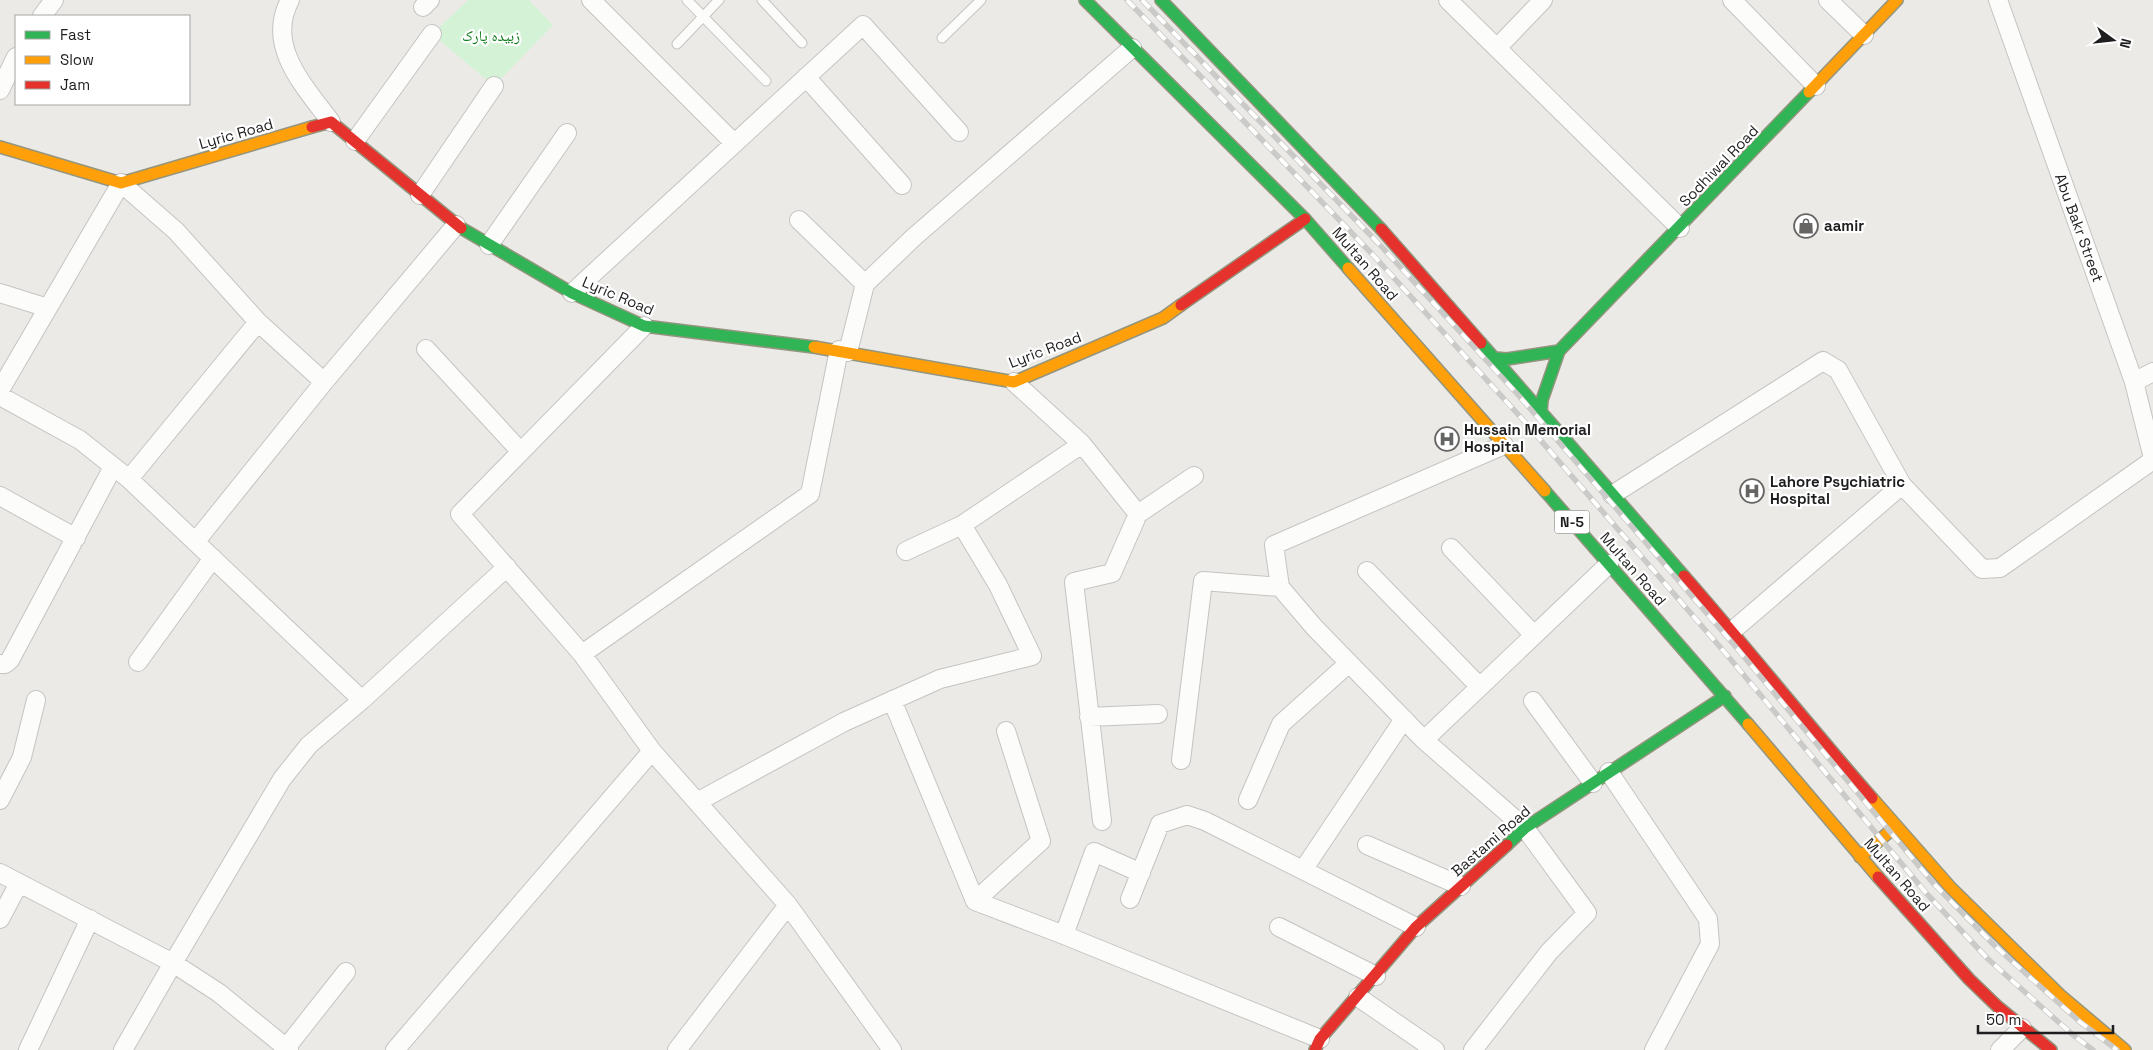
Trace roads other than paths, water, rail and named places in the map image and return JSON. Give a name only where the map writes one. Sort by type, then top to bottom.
[{"type":"main road","name":"Multan Road","points":[[1085,0],[1305,219],[1725,696],[1860,856],[1969,979],[2022,1028],[2051,1050]]},
{"type":"main road","name":"Multan Road","points":[[1161,0],[1371,218],[1732,631],[1819,738],[1951,888],[2060,996],[2125,1050]]},
{"type":"main road","name":"Sodhiwal Road","points":[[1541,413],[1548,379],[1559,351],[1680,228],[1897,0]]},
{"type":"main road","name":"Lyric Road","points":[[121,183],[331,122],[456,225],[572,293],[644,326],[844,351],[1014,382],[1163,318],[1305,219]]},
{"type":"main road","points":[[0,147],[121,183]]},
{"type":"main road","points":[[1494,358],[1507,359],[1559,351]]},
{"type":"main road","name":"Bastami Road","points":[[1318,1045],[1416,927],[1525,828],[1725,696]]},
{"type":"main road","points":[[1860,856],[1896,826]]},
{"type":"street","points":[[43,15],[54,0]]},
{"type":"street","points":[[290,0],[282,26],[283,44],[291,67],[331,122]]},
{"type":"street","points":[[591,0],[734,143]]},
{"type":"street","points":[[1448,0],[1680,228]]},
{"type":"street","points":[[1497,48],[1544,0]]},
{"type":"street","points":[[1732,0],[1816,86]]},
{"type":"street","points":[[1828,0],[1864,35]]},
{"type":"street","name":"Abu Bakr Street","points":[[1998,0],[2134,382],[2153,459]]},
{"type":"street","points":[[572,293],[863,25],[959,132]]},
{"type":"street","points":[[355,141],[432,34]]},
{"type":"street","points":[[582,654],[810,494],[844,351],[865,284],[914,237],[1132,48]]},
{"type":"street","points":[[0,90],[15,59]]},
{"type":"street","points":[[806,77],[902,185]]},
{"type":"street","points":[[420,195],[494,86]]},
{"type":"street","points":[[489,244],[567,133]]},
{"type":"street","points":[[0,390],[121,183],[176,231],[258,322],[324,382]]},
{"type":"street","points":[[799,220],[865,284]]},
{"type":"street","points":[[196,541],[324,382],[456,225]]},
{"type":"street","points":[[0,293],[48,308]]},
{"type":"street","points":[[129,480],[258,322]]},
{"type":"street","points":[[644,326],[460,514],[582,654],[652,751],[788,905],[892,1050]]},
{"type":"street","points":[[426,349],[521,452]]},
{"type":"street","points":[[1612,495],[1823,361],[1838,370],[1902,485],[1982,569],[2000,568],[2153,459]]},
{"type":"street","points":[[2134,382],[2153,372]]},
{"type":"street","points":[[1014,382],[1082,444],[1138,514]]},
{"type":"street","points":[[0,396],[80,440],[113,466],[196,541],[362,700]]},
{"type":"street","points":[[906,551],[962,525],[1082,444]]},
{"type":"street","points":[[1473,1050],[1549,952],[1586,913],[1525,828],[1424,740],[1314,627],[1280,587],[1274,545],[1504,445]]},
{"type":"street","points":[[0,664],[5,664],[10,660],[113,466]]},
{"type":"street","points":[[1102,821],[1074,582],[1112,573],[1138,514],[1194,476]]},
{"type":"street","points":[[1732,631],[1902,485]]},
{"type":"street","points":[[0,496],[76,538]]},
{"type":"street","points":[[697,802],[844,722],[940,679],[1032,656],[998,585],[962,525]]},
{"type":"street","points":[[1451,548],[1534,635]]},
{"type":"street","points":[[138,662],[213,558]]},
{"type":"street","points":[[1424,740],[1609,564]]},
{"type":"street","points":[[123,1050],[282,779],[309,745],[362,700],[507,568]]},
{"type":"street","points":[[1367,571],[1480,687]]},
{"type":"street","points":[[1181,760],[1203,581],[1280,587]]},
{"type":"street","points":[[1248,800],[1281,724],[1350,663]]},
{"type":"street","points":[[0,800],[22,757],[36,700]]},
{"type":"street","points":[[892,700],[974,901],[1064,935],[1318,1045]]},
{"type":"street","points":[[1533,701],[1593,783]]},
{"type":"street","points":[[1089,717],[1158,714]]},
{"type":"street","points":[[1303,870],[1404,719]]},
{"type":"street","points":[[974,901],[1041,841],[1006,731]]},
{"type":"street","points":[[395,1050],[652,751]]},
{"type":"street","points":[[1609,772],[1708,918],[1710,944],[1654,1050]]},
{"type":"street","points":[[1130,899],[1160,824],[1187,815],[1205,821],[1416,927]]},
{"type":"street","points":[[1367,845],[1461,886]]},
{"type":"street","points":[[1064,935],[1094,852],[1141,873]]},
{"type":"street","points":[[0,873],[173,963],[219,993],[288,1049],[346,972]]},
{"type":"street","points":[[0,919],[19,883]]},
{"type":"street","points":[[677,1050],[788,905]]},
{"type":"street","points":[[28,1050],[90,920]]},
{"type":"street","points":[[1279,927],[1376,976]]},
{"type":"street","points":[[1358,997],[1435,1050]]},
{"type":"street","points":[[2000,1050],[2022,1028]]},
{"type":"lane","points":[[687,0],[766,81]]},
{"type":"lane","points":[[677,44],[719,0]]},
{"type":"lane","points":[[762,0],[802,43]]},
{"type":"lane","points":[[942,38],[981,0]]},
{"type":"railway","points":[[1127,0],[1373,255],[1524,421],[1727,655],[1927,894],[1988,959],[2073,1035],[2093,1050]]},
{"type":"railway","points":[[1142,0],[1380,245],[1520,397],[1735,646],[1933,883],[1995,946],[2080,1022],[2117,1050]]},
{"type":"place","name":"aamir","points":[[1806,226]]},
{"type":"place","name":"Hussain Memorial Hospital","points":[[1447,439]]},
{"type":"place","name":"Lahore Psychiatric Hospital","points":[[1752,491]]},
{"type":"park label","name":"زبیدہ پارک","points":[[491,36]]}]
